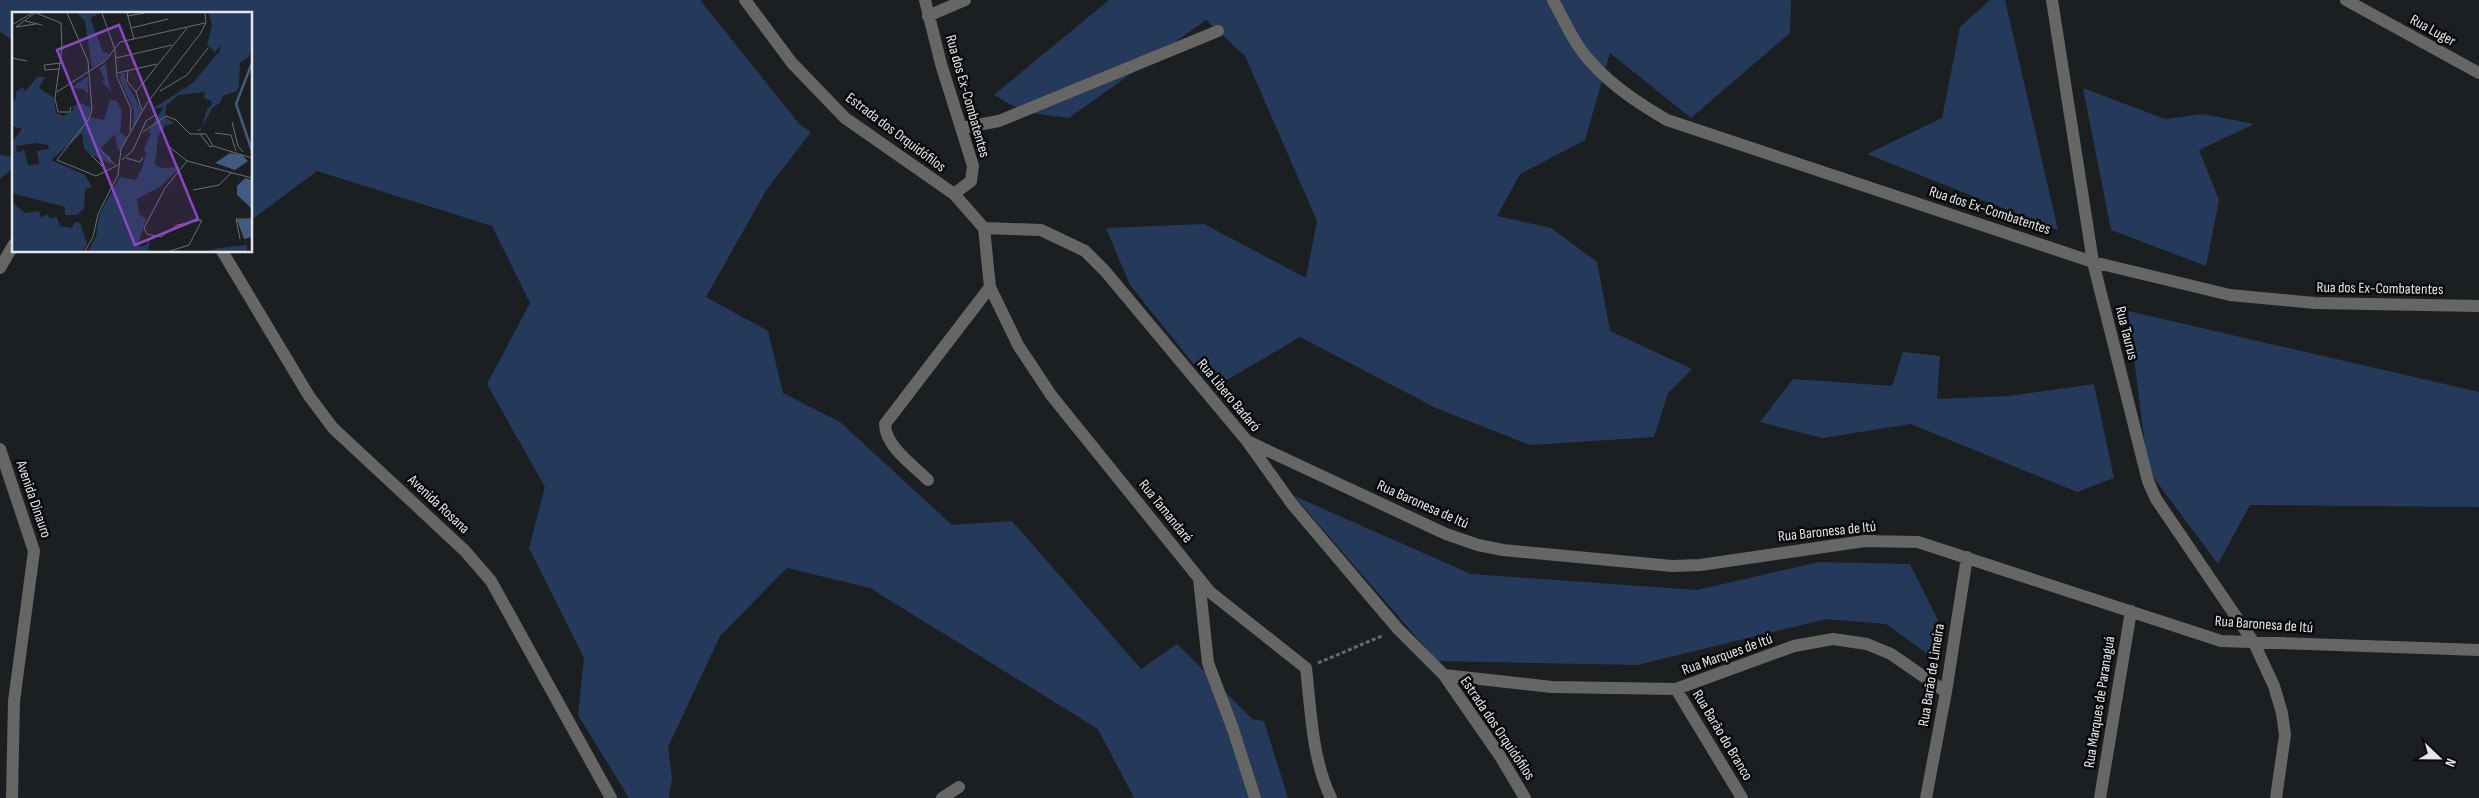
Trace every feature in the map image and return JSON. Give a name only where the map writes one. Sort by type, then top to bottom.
[{"type":"street","name":"Estrada dos Orquidófilos","points":[[745,0],[792,64],[845,118],[954,194]]},
{"type":"street","name":"Rua dos Ex-Combatentes","points":[[925,0],[928,16],[973,166],[971,181],[954,194]]},
{"type":"street","points":[[928,16],[965,0]]},
{"type":"street","name":"Rua dos Ex-Combatentes","points":[[1553,0],[1582,50],[1615,85],[1639,104],[1667,120],[2093,262],[2230,295],[2315,302],[2479,306]]},
{"type":"street","name":"Rua Taurus","points":[[2052,0],[2093,262],[2148,482],[2156,499],[2254,642],[2274,686],[2282,713],[2284,735],[2276,798]]},
{"type":"street","name":"Rua Luger","points":[[2346,0],[2479,73]]},
{"type":"street","points":[[961,128],[999,121],[1218,31]]},
{"type":"street","points":[[954,194],[984,228]]},
{"type":"street","name":"Rua Tamandaré","points":[[984,228],[990,287],[1018,345],[1051,395],[1210,592],[1306,668]]},
{"type":"street","name":"Rua Libero Badaró","points":[[984,228],[1042,230],[1085,251],[1105,271],[1247,441],[1292,504],[1398,629],[1444,675]]},
{"type":"street","points":[[0,268],[12,247]]},
{"type":"street","name":"Avenida Rosana","points":[[223,252],[309,396],[333,428],[465,551],[491,581],[611,798]]},
{"type":"street","points":[[928,480],[890,442],[885,435],[885,424],[990,287]]},
{"type":"street","name":"Rua Baronesa de Itú","points":[[1247,441],[1446,534],[1478,545],[1503,550],[1672,566],[1700,565],[1865,541],[1918,542],[2213,638],[2254,642],[2479,650]]},
{"type":"street","name":"Avenida Dinauro","points":[[0,449],[34,551],[14,701],[12,798]]},
{"type":"street","name":"Rua Barão de Limeira","points":[[1926,798],[1946,692],[1967,557]]},
{"type":"street","points":[[1200,579],[1208,663],[1233,729],[1255,798]]},
{"type":"street","name":"Rua Marques de Paranaguá","points":[[2100,798],[2131,611]]},
{"type":"street","name":"Rua Marques de Itú","points":[[1444,675],[1552,687],[1676,689],[1794,646],[1833,639],[1867,644],[1891,654],[1946,692]]},
{"type":"street","points":[[1306,668],[1317,756],[1325,786],[1331,798]]},
{"type":"street","name":"Estrada dos Orquidófilos","points":[[1444,675],[1500,756],[1525,798]]},
{"type":"street","name":"Rua Barão do Branco","points":[[1676,689],[1742,798]]},
{"type":"street","points":[[942,798],[959,787]]},
{"type":"path","points":[[1306,668],[1398,629]]},
{"type":"shaded area","points":[[0,0],[700,0],[800,125],[811,132],[767,189],[706,297],[768,331],[783,393],[840,422],[952,525],[1012,521],[1141,669],[1177,644],[1252,719],[1264,721],[1288,798],[1134,798],[1098,729],[870,588],[787,568],[720,636],[668,747],[672,778],[669,798],[629,798],[578,715],[584,658],[529,548],[545,487],[487,384],[530,303],[492,226],[317,171],[252,219],[252,12],[12,12],[12,40],[0,32]]},
{"type":"shaded area","points":[[1109,0],[1791,0],[1790,33],[1691,118],[1610,53],[1585,140],[1520,174],[1497,216],[1551,228],[1597,262],[1610,331],[1692,369],[1668,393],[1654,437],[1530,445],[1436,408],[1300,337],[1213,388],[1130,285],[1106,228],[1204,224],[1306,278],[1317,221],[1245,56],[1206,20],[1069,118],[1024,112],[994,95]]},
{"type":"shaded area","points":[[1990,0],[2005,0],[2058,230],[1867,154],[1942,118],[1960,27]]},
{"type":"shaded area","points":[[2083,88],[2165,119],[2203,114],[2254,124],[2199,150],[2219,200],[2206,266],[2111,230]]},
{"type":"shaded area","points":[[0,155],[12,157],[12,169],[0,179]]},
{"type":"shaded area","points":[[2128,311],[2479,392],[2479,507],[2250,505],[2218,564],[2148,470]]},
{"type":"shaded area","points":[[1903,352],[1940,356],[1937,399],[2009,396],[2094,384],[2114,478],[2077,492],[1911,424],[1822,438],[1760,422],[1793,379],[1892,386]]},
{"type":"shaded area","points":[[1294,496],[1471,574],[1697,590],[1819,562],[1910,564],[1938,620],[1929,655],[1886,624],[1826,619],[1637,665],[1437,661]]}]
